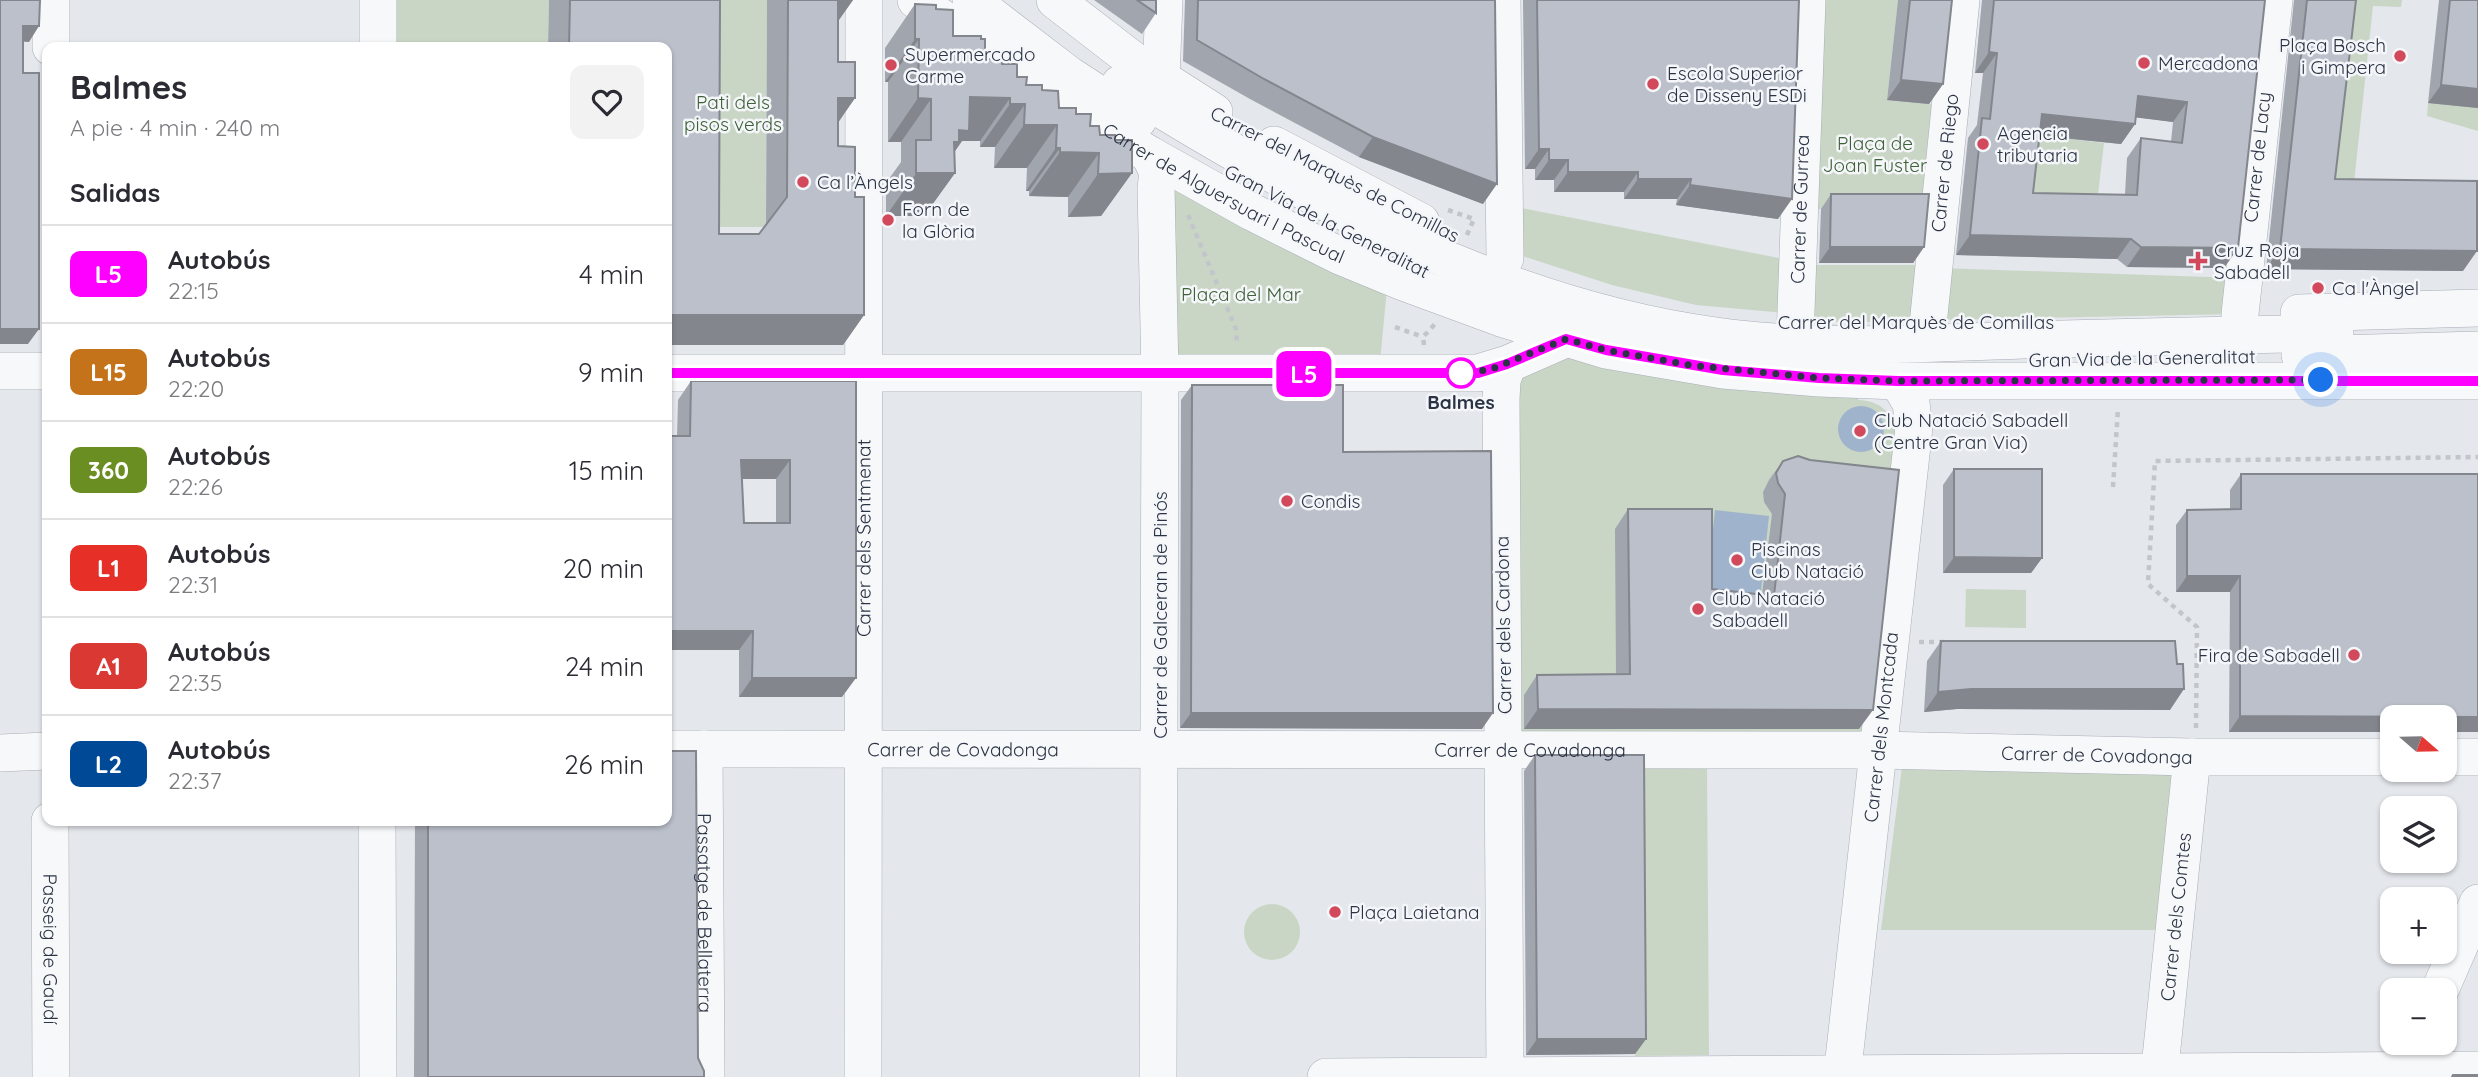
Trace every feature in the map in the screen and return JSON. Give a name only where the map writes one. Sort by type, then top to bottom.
[{"type":"street","points":[[51,0],[51,42]]},
{"type":"street","points":[[378,0],[378,42]]},
{"type":"street","name":"Carrer dels Sentmenat","points":[[863,1077],[864,0]]},
{"type":"street","name":"Carrer de Alguersuari I Pascual","points":[[916,0],[1050,94],[1153,172],[1252,212],[1340,256],[1477,309],[1606,350],[1689,365],[1795,351],[1908,375],[2119,380],[2478,381]]},
{"type":"street","name":"Gran Via de la Generalitat","points":[[971,0],[1069,75],[1129,115],[1367,245],[1502,302],[1572,326],[1644,344],[1736,358],[1855,345],[2478,330]]},
{"type":"street","name":"Gran Via de la Generalitat","points":[[1002,0],[1097,70],[1157,108],[1324,202],[1386,232],[1479,274],[1561,302],[1645,324],[1709,335]]},
{"type":"street","name":"Carrer del Marquès de Comillas","points":[[1055,0],[1195,101],[1416,220],[1505,258],[1546,272],[1667,306],[1760,322],[1795,351],[1928,325],[2478,308]]},
{"type":"street","points":[[1161,79],[1164,0]]},
{"type":"street","points":[[1502,0],[1505,258]]},
{"type":"street","name":"Carrer de Gurrea","points":[[1795,351],[1807,0]]},
{"type":"street","name":"Carrer de Riego","points":[[1928,325],[1961,0]]},
{"type":"street","name":"Carrer de Lacy","points":[[2240,314],[2274,0]]},
{"type":"street","name":"Carrer de Galceran de Pinós","points":[[1153,172],[1160,374],[1158,1077]]},
{"type":"street","points":[[1546,272],[1709,335],[1795,351]]},
{"type":"street","points":[[672,373],[1478,373],[1566,339]]},
{"type":"street","name":"Gran Via de la Generalitat","points":[[1908,375],[2478,350]]},
{"type":"street","name":"Carrer dels Cardona","points":[[1505,1076],[1501,399],[1502,380],[1507,364]]},
{"type":"street","points":[[0,371],[42,371]]},
{"type":"street","name":"Carrer dels Montcada","points":[[1842,1075],[1914,427],[1908,375]]},
{"type":"street","name":"Carrer de Covadonga","points":[[672,749],[1878,750],[2192,757],[2380,757]]},
{"type":"street","name":"Passatge de Bellaterra","points":[[704,749],[706,1077]]},
{"type":"street","points":[[0,752],[42,751]]},
{"type":"street","name":"Carrer dels Comtes","points":[[2159,1074],[2192,757]]},
{"type":"street","points":[[2457,757],[2478,757]]},
{"type":"street","name":"Passeig de Gaudí","points":[[50,826],[51,1077]]},
{"type":"street","points":[[359,1077],[378,1077],[377,826]]},
{"type":"street","points":[[2445,978],[2478,903]]},
{"type":"street","points":[[1326,1077],[2159,1074],[2408,1063],[2478,1070]]},
{"type":"street","points":[[855,1077],[877,1077]]},
{"type":"path","points":[[1153,172],[1177,190],[1236,329],[1238,356]]},
{"type":"path","points":[[1444,208],[1474,219],[1464,241]]},
{"type":"path","points":[[1423,337],[1440,319]]},
{"type":"path","points":[[1395,327],[1423,337]]},
{"type":"path","points":[[1423,337],[1426,356]]},
{"type":"path","points":[[2113,487],[2119,380]]},
{"type":"path","points":[[2192,757],[2196,730],[2197,627],[2148,584],[2155,461],[2478,457]]},
{"type":"path","points":[[1890,642],[1958,642]]},
{"type":"green space","points":[[397,0],[549,0],[548,42],[397,42]]},
{"type":"green space","name":"Pati dels pisos verds","points":[[699,0],[767,0],[766,227],[699,227]]},
{"type":"green space","name":"Plaça de Joan Fuster","points":[[1821,0],[1898,0],[1887,100],[1939,105],[1927,210],[1817,209]]},
{"type":"green space","points":[[2345,0],[2402,0],[2401,7],[2373,6],[2353,192],[2322,190]]},
{"type":"green space","points":[[2428,103],[2478,107],[2478,131],[2427,116]]},
{"type":"green space","points":[[2028,134],[2104,143],[2097,203],[2005,200]]},
{"type":"green space","name":"Plaça del Mar","points":[[1173,180],[1387,288],[1380,362],[1188,366],[1171,346]]},
{"type":"green space","points":[[1516,207],[1789,260],[1787,313],[1696,305],[1612,285],[1513,253]]},
{"type":"green space","points":[[1802,265],[1930,265],[1924,323],[1800,321]]},
{"type":"green space","points":[[1939,268],[2238,278],[2240,314],[1935,320]]},
{"type":"green space","name":"Club Natació Sabadell","points":[[1565,339],[1859,382],[1858,400],[1873,403],[1889,415],[1895,436],[1863,731],[1522,732],[1519,400],[1521,362]]},
{"type":"green space","points":[[1966,589],[2026,590],[2026,628],[1965,627]]},
{"type":"green space","points":[[1902,767],[2174,768],[2157,930],[1881,930]]},
{"type":"green space","points":[[1633,768],[1707,768],[1709,1055],[1635,1056]]},
{"type":"green space","points":[[1266,904],[1278,904],[1288,908],[1296,916],[1300,932],[1296,948],[1288,956],[1278,960],[1266,960],[1256,956],[1248,948],[1244,938],[1244,926],[1248,916],[1256,908]]},
{"type":"water","name":"Club Natació Sabadell (Centre Gran Via)","points":[[1861,406],[1877,413],[1884,429],[1877,445],[1861,452],[1845,445],[1838,429],[1845,413]]},
{"type":"water","name":"Piscinas Club Natació","points":[[1715,510],[1769,516],[1759,610],[1705,604]]},
{"type":"building","points":[[0,0],[40,0],[39,26],[23,26],[23,73],[39,73],[39,329],[0,329]]},
{"type":"building","points":[[570,0],[720,0],[719,234],[759,234],[787,197],[788,0],[838,0],[838,62],[855,62],[855,98],[838,98],[838,146],[855,147],[855,197],[864,197],[864,315],[672,315],[672,42],[569,42]]},
{"type":"building","points":[[1137,0],[1156,0],[1156,13]]},
{"type":"building","points":[[1198,0],[1495,0],[1497,184],[1373,137],[1197,40]]},
{"type":"building","name":"Escola Superior de Disseny ESDi","points":[[1537,0],[1799,0],[1792,199],[1690,185],[1691,179],[1638,179],[1638,172],[1568,172],[1568,160],[1549,160],[1549,149],[1539,149]]},
{"type":"building","points":[[1910,0],[1952,0],[1943,84],[1901,80]]},
{"type":"building","points":[[1994,0],[2265,0],[2238,248],[2141,247],[2131,239],[1970,235],[1982,118],[1990,119],[1997,53],[1989,52]],"holes":[[[2138,96],[2187,102],[2182,143],[2141,138],[2137,195],[2033,193],[2042,114],[2135,124]]]},
{"type":"building","points":[[2307,0],[2356,0],[2335,179],[2477,181],[2477,251],[2280,249]]},
{"type":"building","points":[[2450,0],[2478,0],[2478,89],[2441,85]]},
{"type":"building","points":[[915,4],[936,5],[936,9],[953,10],[953,36],[981,36],[981,39],[985,39],[985,59],[1002,59],[1002,64],[1017,64],[1017,77],[1027,77],[1026,85],[1042,85],[1042,90],[1058,91],[1059,108],[1076,108],[1076,114],[1091,114],[1090,126],[1099,126],[1100,135],[1115,135],[1115,140],[1132,140],[1132,173],[1098,174],[1099,153],[1060,152],[1060,148],[1056,148],[1057,125],[1024,125],[1025,104],[1010,104],[1010,98],[970,97],[969,131],[959,130],[959,142],[954,142],[955,173],[916,173],[916,140],[931,140],[931,99],[918,98],[919,39],[915,39]]},
{"type":"building","points":[[1831,194],[1929,194],[1924,247],[1830,247]]},
{"type":"building","points":[[691,381],[856,381],[856,678],[752,678],[753,631],[672,631],[672,436],[690,436]],"holes":[[[741,460],[790,460],[790,523],[744,523]]]},
{"type":"building","points":[[1192,385],[1343,385],[1343,452],[1491,451],[1493,713],[1191,713]]},
{"type":"building","points":[[1798,456],[1810,460],[1899,470],[1873,710],[1538,709],[1537,675],[1630,674],[1628,509],[1712,509],[1712,589],[1774,596],[1785,494],[1778,483],[1776,473],[1783,461]]},
{"type":"building","points":[[1954,469],[2042,469],[2042,558],[1954,557]]},
{"type":"building","name":"Fira de Sabadell","points":[[2241,474],[2478,474],[2478,717],[2457,717],[2457,705],[2380,705],[2380,717],[2240,716],[2240,576],[2187,576],[2187,510],[2241,509]]},
{"type":"building","points":[[1941,641],[2175,641],[2177,664],[2183,664],[2184,689],[1971,689],[1938,692]]},
{"type":"building","points":[[672,751],[696,751],[698,1058],[704,1077],[428,1077],[428,826],[672,826]]},
{"type":"building","points":[[1535,755],[1644,755],[1646,1039],[1537,1039]]},
{"type":"building","points":[[2478,1075],[2478,1077],[2452,1077]]},
{"type":"bus line","name":"L5","points":[[672,373],[1478,373],[1566,339],[1606,350],[1689,365],[1819,378],[1898,381],[2478,381]]},
{"type":"place","name":"Plaça Bosch i Gimpera","points":[[2400,56]]},
{"type":"place","name":"Mercadona","points":[[2144,63]]},
{"type":"place","name":"Supermercado Carme","points":[[891,65]]},
{"type":"place","name":"Escola Superior de Disseny ESDi","points":[[1653,84]]},
{"type":"place","name":"Agencia tributaria","points":[[1983,144]]},
{"type":"place","name":"Ca l’Àngels","points":[[803,182]]},
{"type":"place","name":"Forn de la Glòria","points":[[888,220]]},
{"type":"place","name":"Cruz Roja Sabadell","points":[[2198,261]]},
{"type":"place","name":"Ca l'Àngel","points":[[2318,288]]},
{"type":"place","name":"Balmes","points":[[1461,373]]},
{"type":"place","name":"Club Natació Sabadell (Centre Gran Via)","points":[[1860,431]]},
{"type":"place","name":"Condis","points":[[1287,501]]},
{"type":"place","name":"Piscinas Club Natació","points":[[1737,560]]},
{"type":"place","name":"Club Natació Sabadell","points":[[1698,609]]},
{"type":"place","name":"Fira de Sabadell","points":[[2354,655]]},
{"type":"place","name":"Plaça Laietana","points":[[1335,912]]},
{"type":"route","points":[[1461,373],[1453,373],[1489,370],[1566,339],[1606,350],[1689,365],[1819,378],[1898,381],[2321,380]]}]
